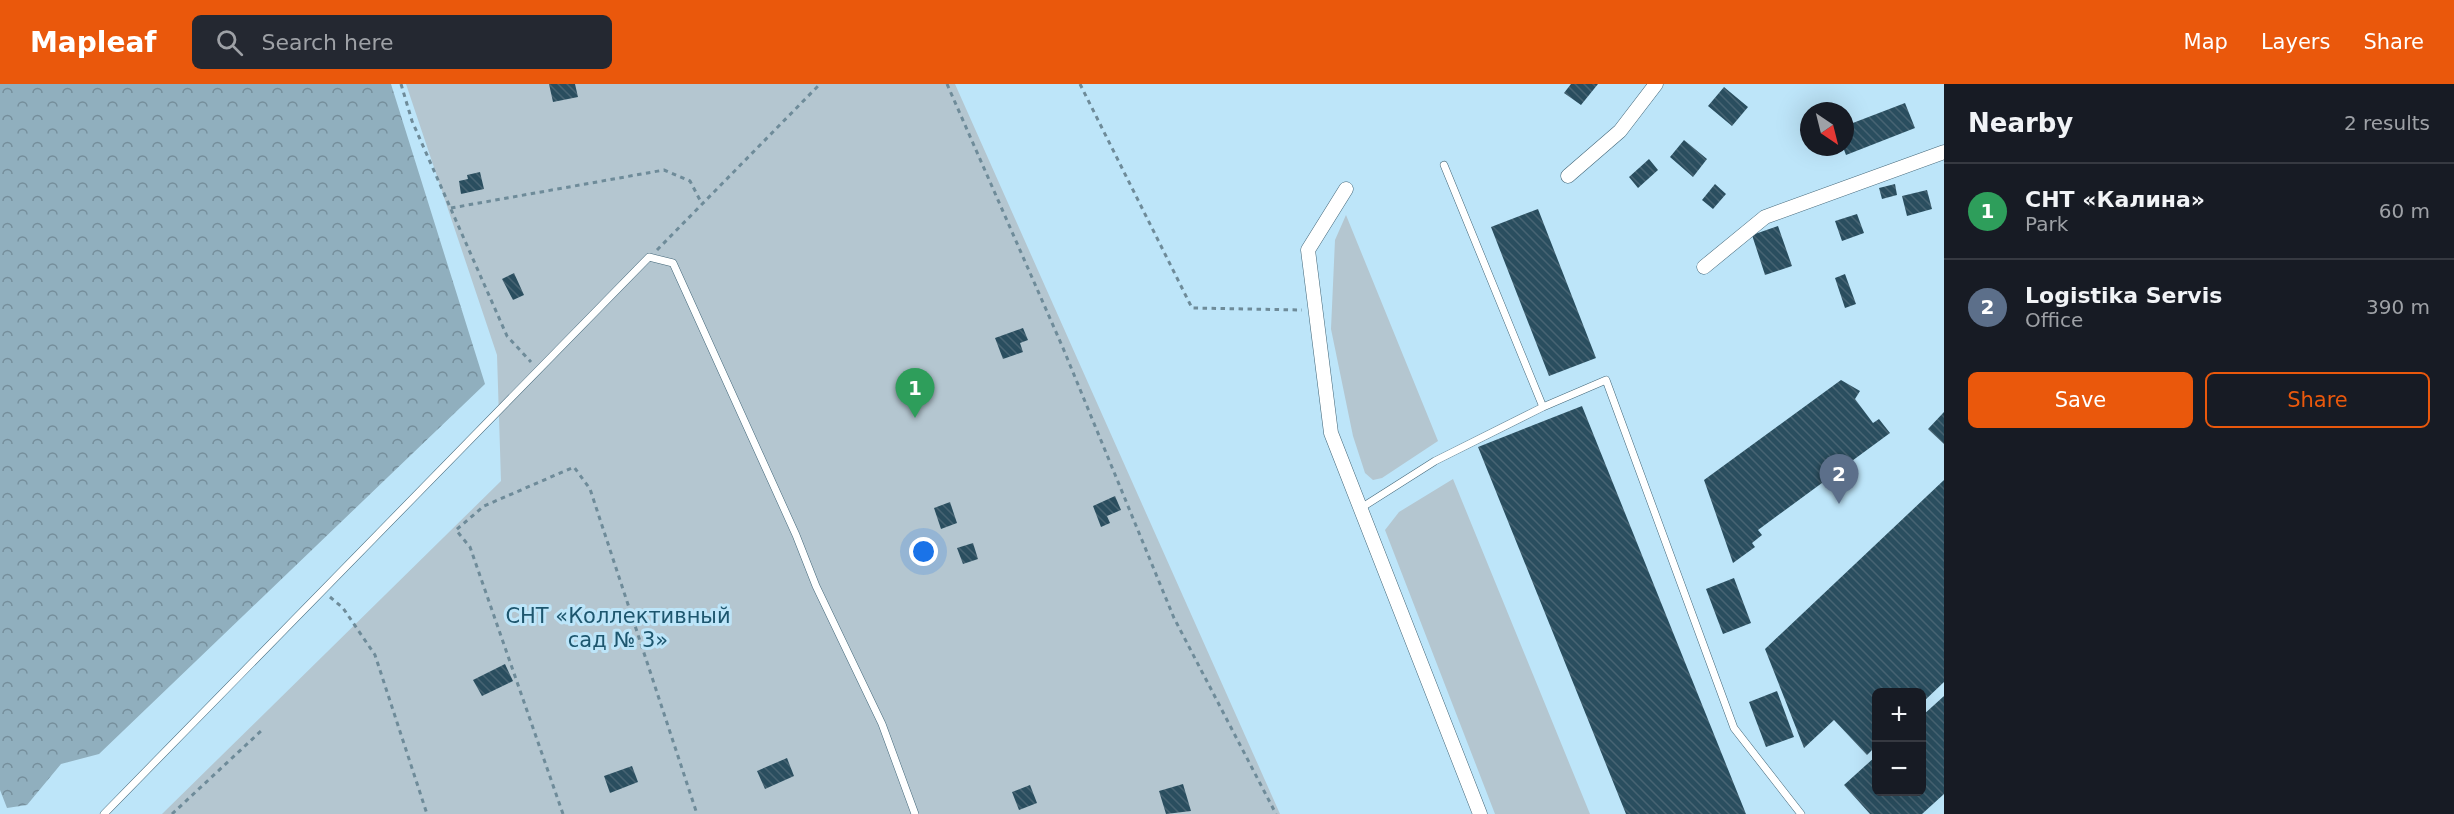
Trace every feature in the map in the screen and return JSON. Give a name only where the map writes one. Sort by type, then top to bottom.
[{"type":"street","points":[[1568,176],[1620,131],[1656,84]]},
{"type":"street","points":[[1704,267],[1765,217],[1944,152]]},
{"type":"street","points":[[1346,189],[1308,250],[1331,433],[1480,814]]},
{"type":"lane","points":[[1444,165],[1544,407]]},
{"type":"lane","points":[[104,814],[649,257],[673,263],[882,724],[915,814]]},
{"type":"lane","points":[[1361,508],[1435,461],[1544,407],[1606,380],[1734,728],[1801,814]]},
{"type":"path","points":[[401,84],[412,121],[507,336],[539,369]]},
{"type":"path","points":[[649,257],[820,84]]},
{"type":"path","points":[[947,84],[1063,348],[1174,618],[1276,814]]},
{"type":"path","points":[[1080,84],[1192,308],[1316,310]]},
{"type":"path","points":[[451,208],[664,170],[690,181],[702,204]]},
{"type":"path","points":[[563,814],[470,547],[456,530],[484,506],[574,467],[590,489],[697,814]]},
{"type":"path","points":[[323,590],[342,608],[375,655],[427,814]]},
{"type":"path","points":[[172,814],[261,731]]},
{"type":"green space","points":[[0,84],[391,84],[485,384],[99,754],[61,764],[27,805],[7,808],[0,790]]},
{"type":"green space","name":"СНТ «Коллективный сад № 3»","points":[[406,84],[955,84],[1280,814],[162,814],[501,481],[497,355]]},
{"type":"green space","points":[[1346,215],[1438,441],[1382,478],[1373,480],[1365,473],[1353,436],[1331,329],[1335,240]]},
{"type":"green space","points":[[1453,479],[1590,814],[1495,814],[1385,530],[1399,512]]},
{"type":"building","points":[[549,84],[575,84],[578,97],[553,102]]},
{"type":"building","points":[[1571,84],[1598,84],[1581,105],[1564,93]]},
{"type":"building","points":[[1724,87],[1748,107],[1732,126],[1708,106]]},
{"type":"building","points":[[1905,103],[1915,128],[1854,152],[1854,123]]},
{"type":"building","points":[[1684,140],[1707,159],[1693,177],[1670,157]]},
{"type":"building","points":[[1649,159],[1658,170],[1638,188],[1629,177]]},
{"type":"building","points":[[480,172],[484,189],[461,194],[459,181],[468,179],[467,175]]},
{"type":"building","points":[[1715,184],[1726,194],[1713,209],[1702,200]]},
{"type":"building","points":[[1895,184],[1897,195],[1882,199],[1879,188]]},
{"type":"building","points":[[1927,190],[1932,209],[1907,216],[1902,196]]},
{"type":"building","points":[[1538,209],[1596,358],[1549,376],[1491,227]]},
{"type":"building","points":[[1857,214],[1864,233],[1842,241],[1835,221]]},
{"type":"building","points":[[1778,226],[1792,266],[1765,275],[1752,235]]},
{"type":"building","points":[[514,273],[524,295],[513,300],[502,279]]},
{"type":"building","points":[[1845,274],[1856,304],[1845,308],[1835,278]]},
{"type":"building","points":[[1023,328],[1028,340],[1020,343],[1023,352],[1003,359],[995,338]]},
{"type":"building","points":[[1841,380],[1860,391],[1855,399],[1873,423],[1879,419],[1890,433],[1758,530],[1762,535],[1752,543],[1755,547],[1733,563],[1704,480]]},
{"type":"building","points":[[1582,406],[1746,814],[1626,814],[1478,447]]},
{"type":"building","points":[[1944,412],[1944,444],[1928,429]]},
{"type":"building","points":[[1944,480],[1944,682],[1926,699],[1926,688],[1872,688],[1872,750],[1867,755],[1834,720],[1804,748],[1765,649]]},
{"type":"building","points":[[1115,496],[1121,510],[1107,516],[1110,523],[1101,527],[1093,506]]},
{"type":"building","points":[[950,502],[957,523],[941,529],[934,508]]},
{"type":"building","points":[[973,543],[978,559],[963,564],[957,548]]},
{"type":"building","points":[[1734,578],[1751,623],[1723,634],[1706,589]]},
{"type":"building","points":[[505,664],[513,681],[482,696],[473,680]]},
{"type":"building","points":[[1777,691],[1794,737],[1766,747],[1749,702]]},
{"type":"building","points":[[1944,696],[1944,794],[1922,814],[1870,814],[1844,785],[1872,760],[1872,796],[1926,796],[1926,712]]},
{"type":"building","points":[[787,758],[794,776],[765,789],[757,771]]},
{"type":"building","points":[[632,766],[638,782],[610,793],[604,776]]},
{"type":"building","points":[[1183,784],[1191,811],[1166,814],[1159,791]]},
{"type":"building","points":[[1030,785],[1037,803],[1019,810],[1012,792]]},
{"type":"place","name":"СНТ «Калина»","points":[[915,418]]},
{"type":"place","name":"Logistika Servis","points":[[1839,504]]}]
